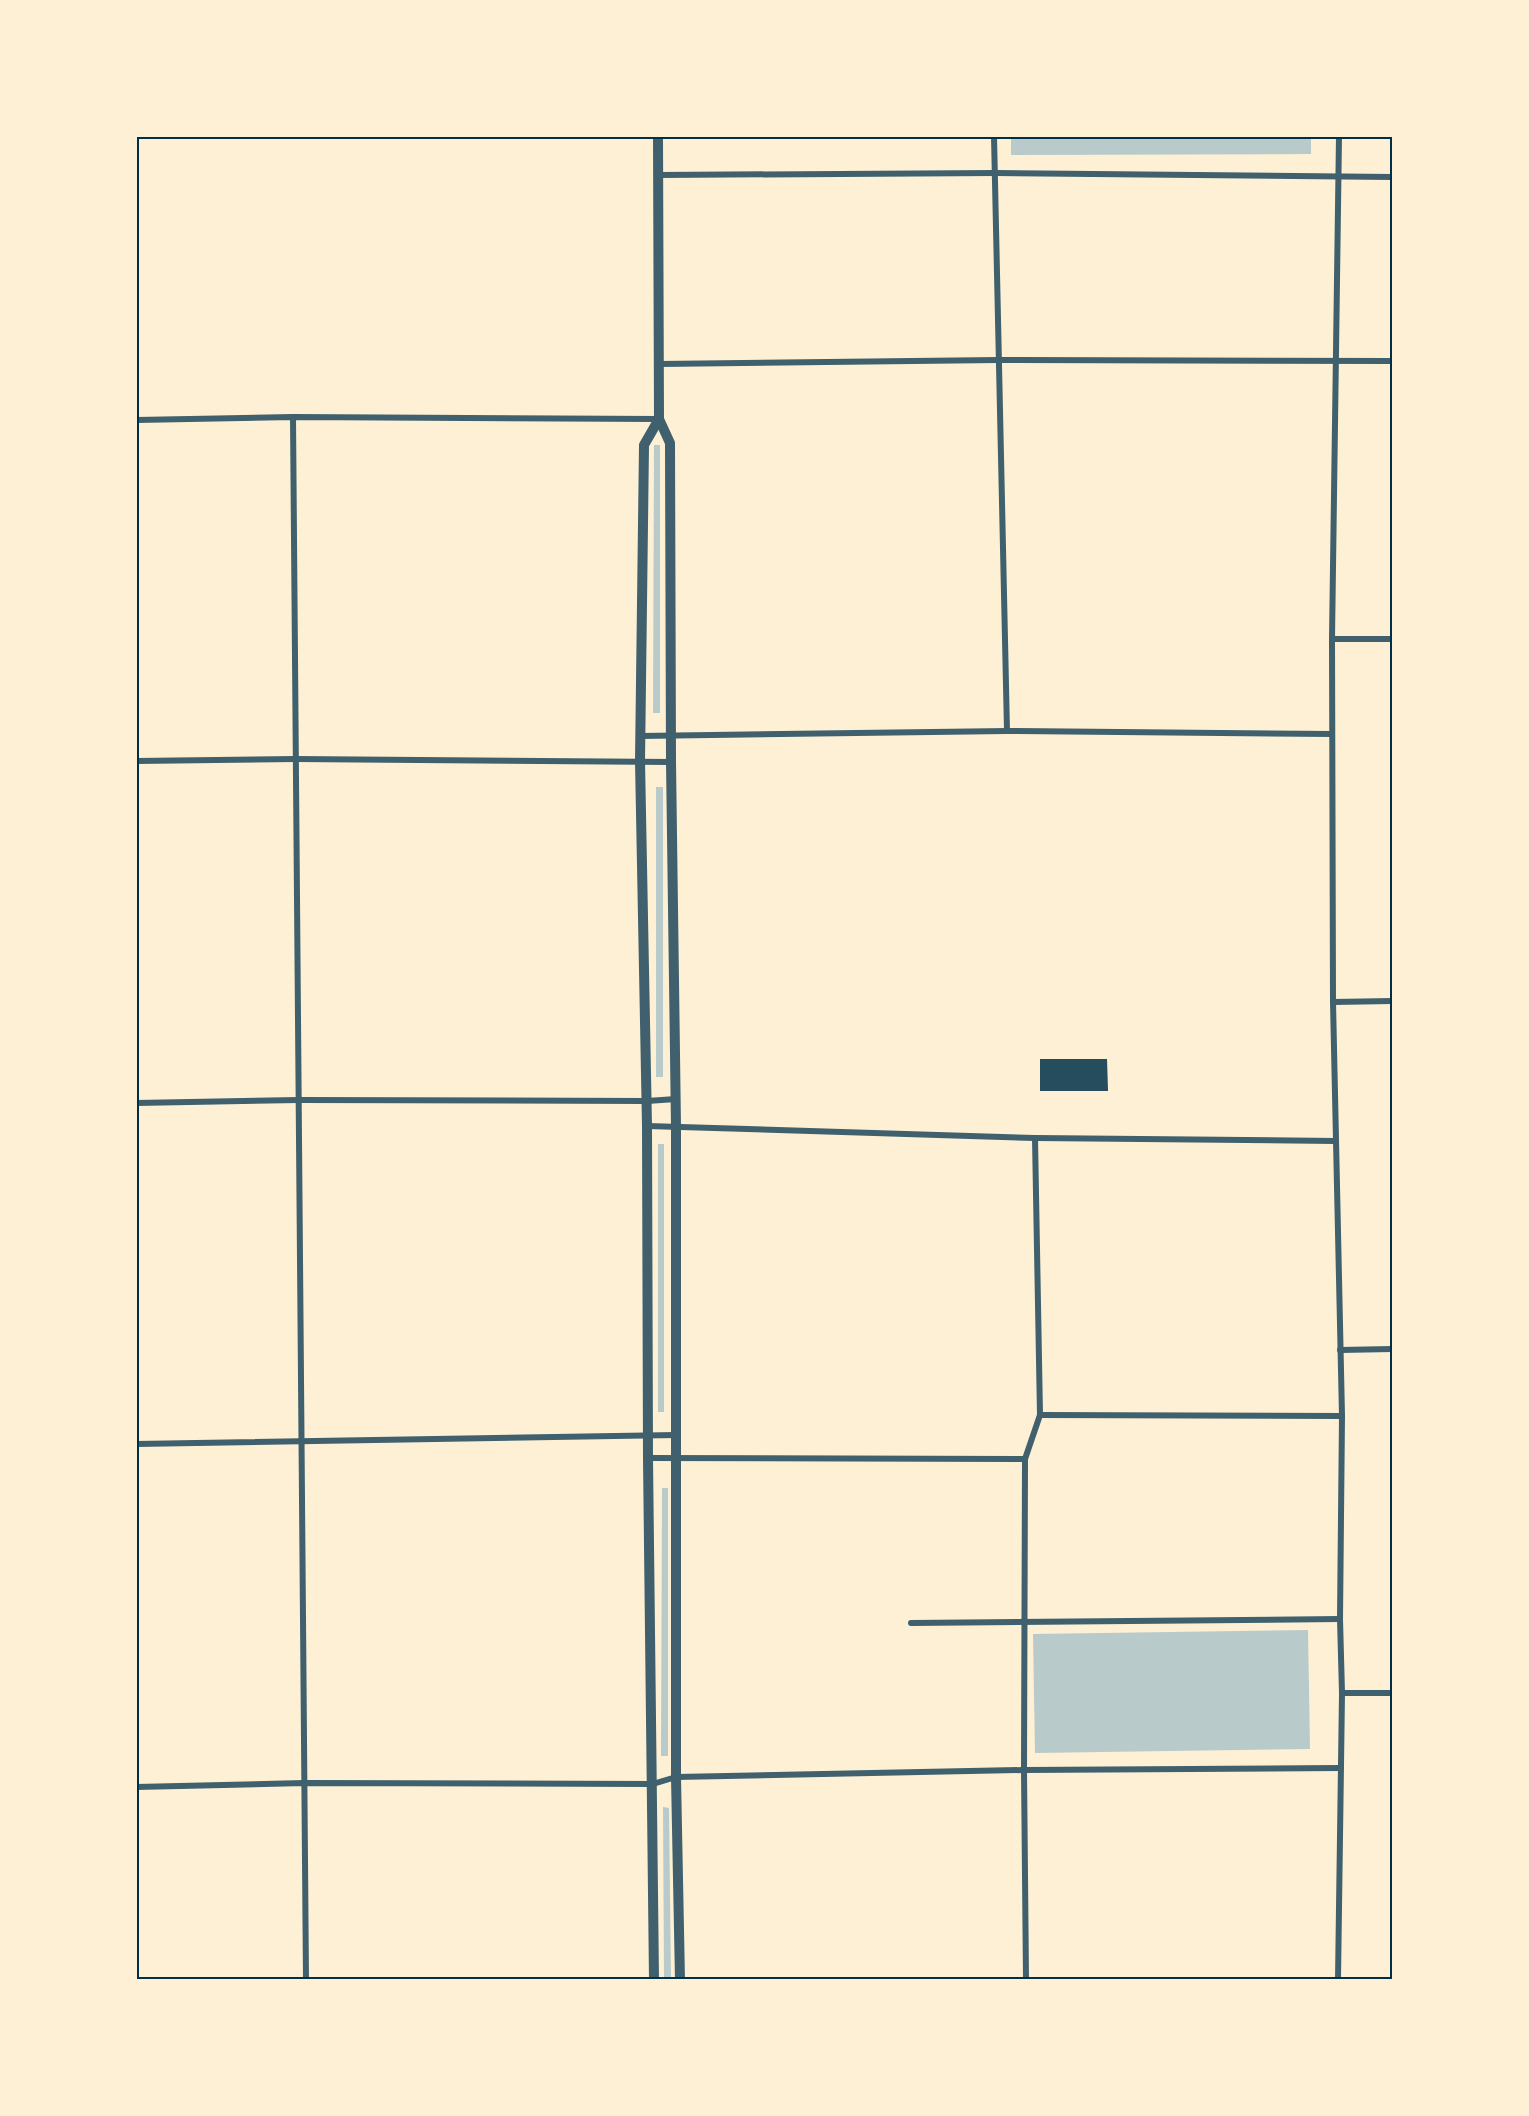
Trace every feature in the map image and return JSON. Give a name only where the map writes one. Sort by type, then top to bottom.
[{"type":"street","points":[[658,136],[659,419],[670,443],[671,762],[676,1099],[676,1777],[680,1980]]},
{"type":"street","points":[[994,136],[1007,730]]},
{"type":"street","points":[[1338,1980],[1342,1693],[1340,1619],[1342,1416],[1333,1002],[1332,639],[1339,136]]},
{"type":"street","points":[[658,175],[994,173],[1392,177]]},
{"type":"street","points":[[659,364],[998,360],[1392,361]]},
{"type":"street","points":[[136,420],[293,417],[659,419]]},
{"type":"street","points":[[293,417],[306,1980]]},
{"type":"street","points":[[654,1980],[648,1458],[647,1101],[640,736],[644,445],[659,419]]},
{"type":"street","points":[[1332,639],[1392,639]]},
{"type":"street","points":[[640,736],[1007,730],[1332,734]]},
{"type":"street","points":[[136,761],[296,759],[671,762]]},
{"type":"street","points":[[1333,1002],[1392,1001]]},
{"type":"street","points":[[136,1103],[676,1099]]},
{"type":"street","points":[[647,1126],[1035,1138],[1336,1141]]},
{"type":"street","points":[[1026,1980],[1025,1459],[1040,1415],[1035,1138]]},
{"type":"street","points":[[1340,1350],[1392,1349]]},
{"type":"street","points":[[1040,1415],[1342,1416]]},
{"type":"street","points":[[136,1444],[676,1435]]},
{"type":"street","points":[[648,1458],[1025,1459]]},
{"type":"street","points":[[911,1623],[1340,1619]]},
{"type":"street","points":[[1342,1693],[1392,1693]]},
{"type":"street","points":[[136,1786],[304,1783],[653,1785],[676,1777],[1024,1770],[1341,1768]]},
{"type":"shaded area","points":[[1011,137],[1311,137],[1311,154],[1011,155]]},
{"type":"shaded area","points":[[654,445],[660,445],[660,713],[653,713]]},
{"type":"shaded area","points":[[656,787],[663,787],[663,1077],[656,1077]]},
{"type":"shaded area","points":[[658,1144],[664,1144],[664,1412],[658,1412]]},
{"type":"shaded area","points":[[662,1488],[668,1488],[668,1756],[661,1756]]},
{"type":"shaded area","points":[[1308,1630],[1310,1749],[1035,1753],[1033,1634]]},
{"type":"shaded area","points":[[663,1807],[669,1808],[671,1980],[664,1979]]},
{"type":"building","points":[[1040,1059],[1107,1059],[1108,1091],[1040,1091]]}]
